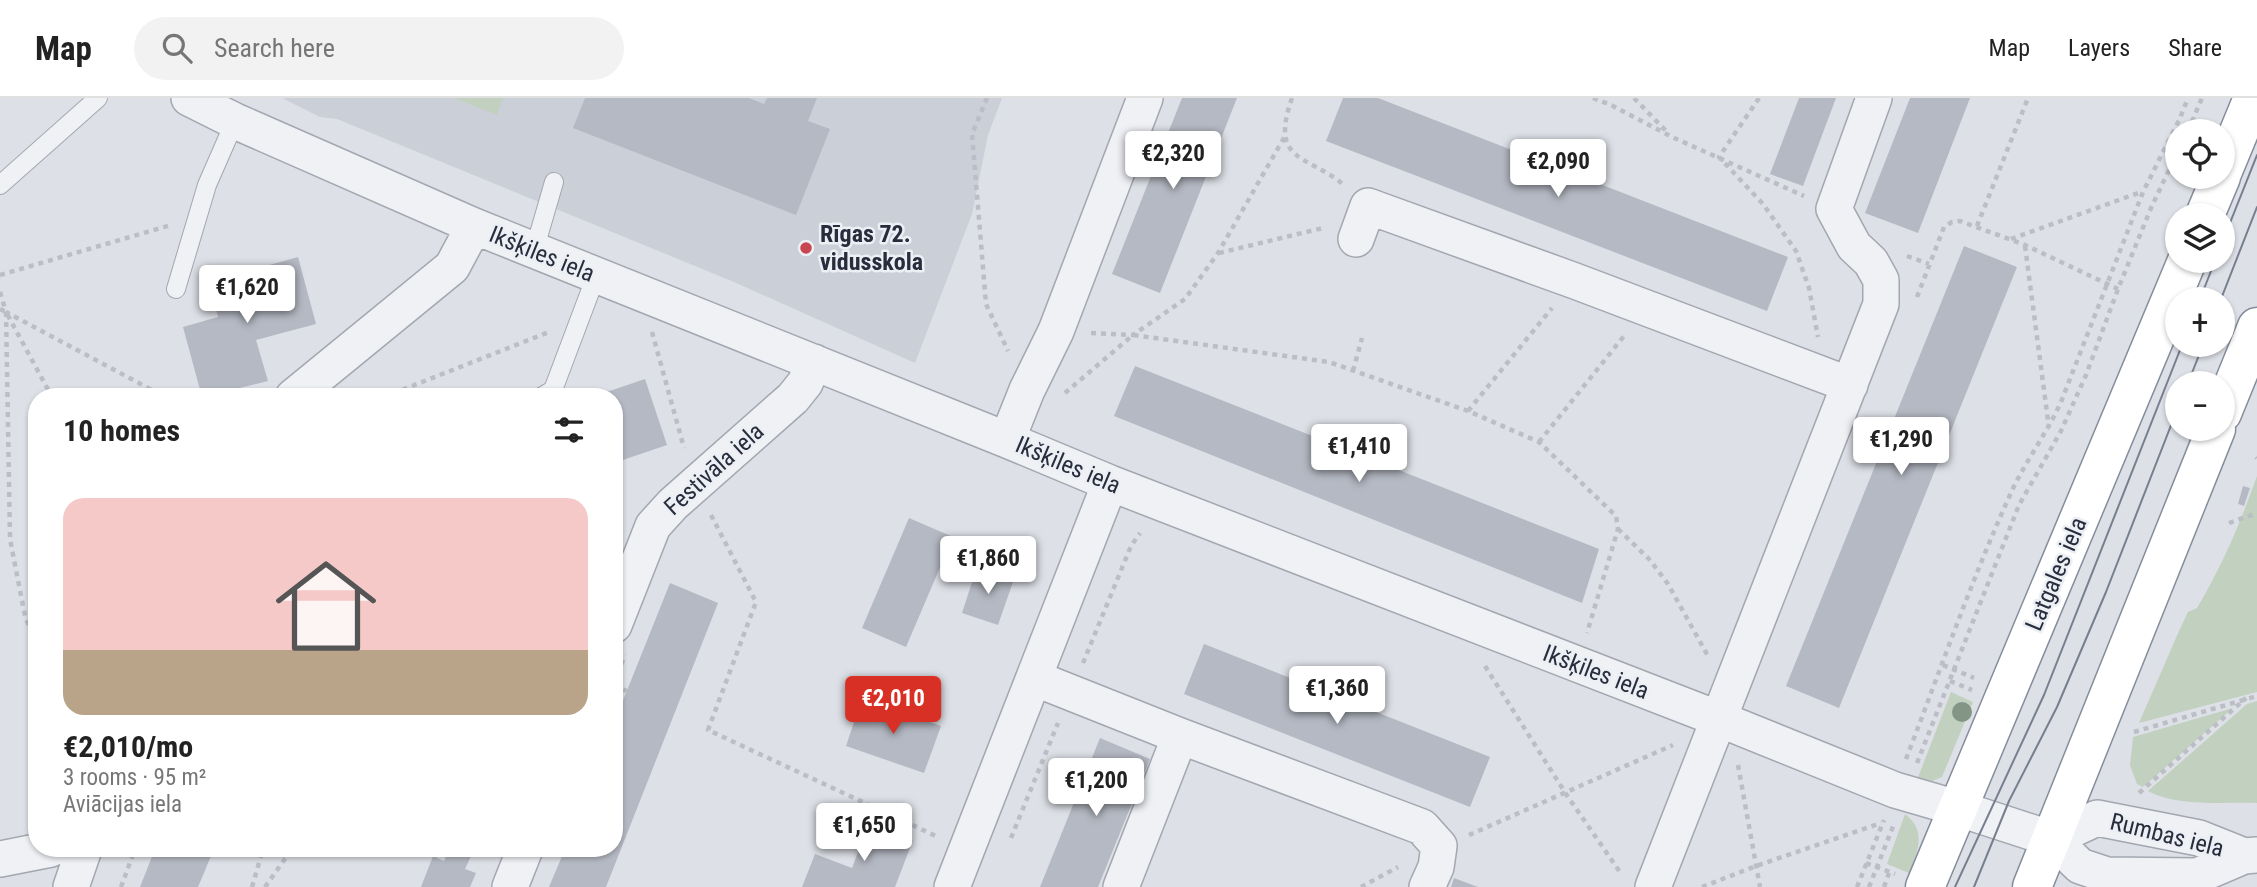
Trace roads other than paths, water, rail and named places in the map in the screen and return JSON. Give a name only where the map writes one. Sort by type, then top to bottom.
[{"type":"highway","points":[[2235,143],[2253,98]]},
{"type":"highway","name":"Latgales iela","points":[[1912,881],[1957,808],[2182,273]]},
{"type":"highway","points":[[2235,381],[2257,327]]},
{"type":"highway","points":[[2032,887],[2211,441]]},
{"type":"street","name":"Ikšķiles iela","points":[[189,98],[235,121],[474,226],[1110,484],[1724,706],[1900,791],[1957,808]]},
{"type":"street","points":[[1007,440],[1027,390],[1056,331],[1145,98]]},
{"type":"street","points":[[1638,882],[1724,706],[1837,380],[1881,304],[1881,280],[1871,262],[1854,246],[1834,209],[1874,98]]},
{"type":"street","points":[[1361,225],[1575,281],[1837,380]]},
{"type":"street","points":[[304,388],[452,267],[474,226]]},
{"type":"street","name":"Festivāla iela","points":[[623,602],[653,526],[673,504],[793,398],[805,383],[814,362]]},
{"type":"street","points":[[952,887],[1110,484]]},
{"type":"street","points":[[1034,678],[1422,827],[1439,846],[1436,867],[1427,887]]},
{"type":"street","points":[[1121,887],[1180,736]]},
{"type":"street","name":"Rumbas iela","points":[[1957,808],[2052,839],[2080,866],[2107,875],[2197,876],[2251,855]]},
{"type":"street","name":"Rumbas iela","points":[[2052,839],[2097,818],[2199,838],[2251,855]]},
{"type":"street","points":[[0,859],[28,855]]},
{"type":"street","points":[[71,887],[73,857]]},
{"type":"street","points":[[510,887],[522,857]]},
{"type":"lane","points":[[0,185],[98,98]]},
{"type":"lane","points":[[176,289],[207,185],[235,121]]},
{"type":"lane","points":[[534,251],[554,182]]},
{"type":"lane","points":[[554,388],[596,276]]},
{"type":"tram line","points":[[2235,210],[2257,155]]},
{"type":"tram line","points":[[2226,287],[2257,207]]},
{"type":"tram line","points":[[2205,287],[2210,273]]},
{"type":"tram line","points":[[1955,887],[2044,695],[2177,357]]},
{"type":"tram line","points":[[2193,371],[2198,357]]},
{"type":"tram line","points":[[1974,887],[2009,801],[2057,707],[2106,592],[2165,441]]},
{"type":"place","name":"Rīgas 72. vidusskola","points":[[806,248]]}]
